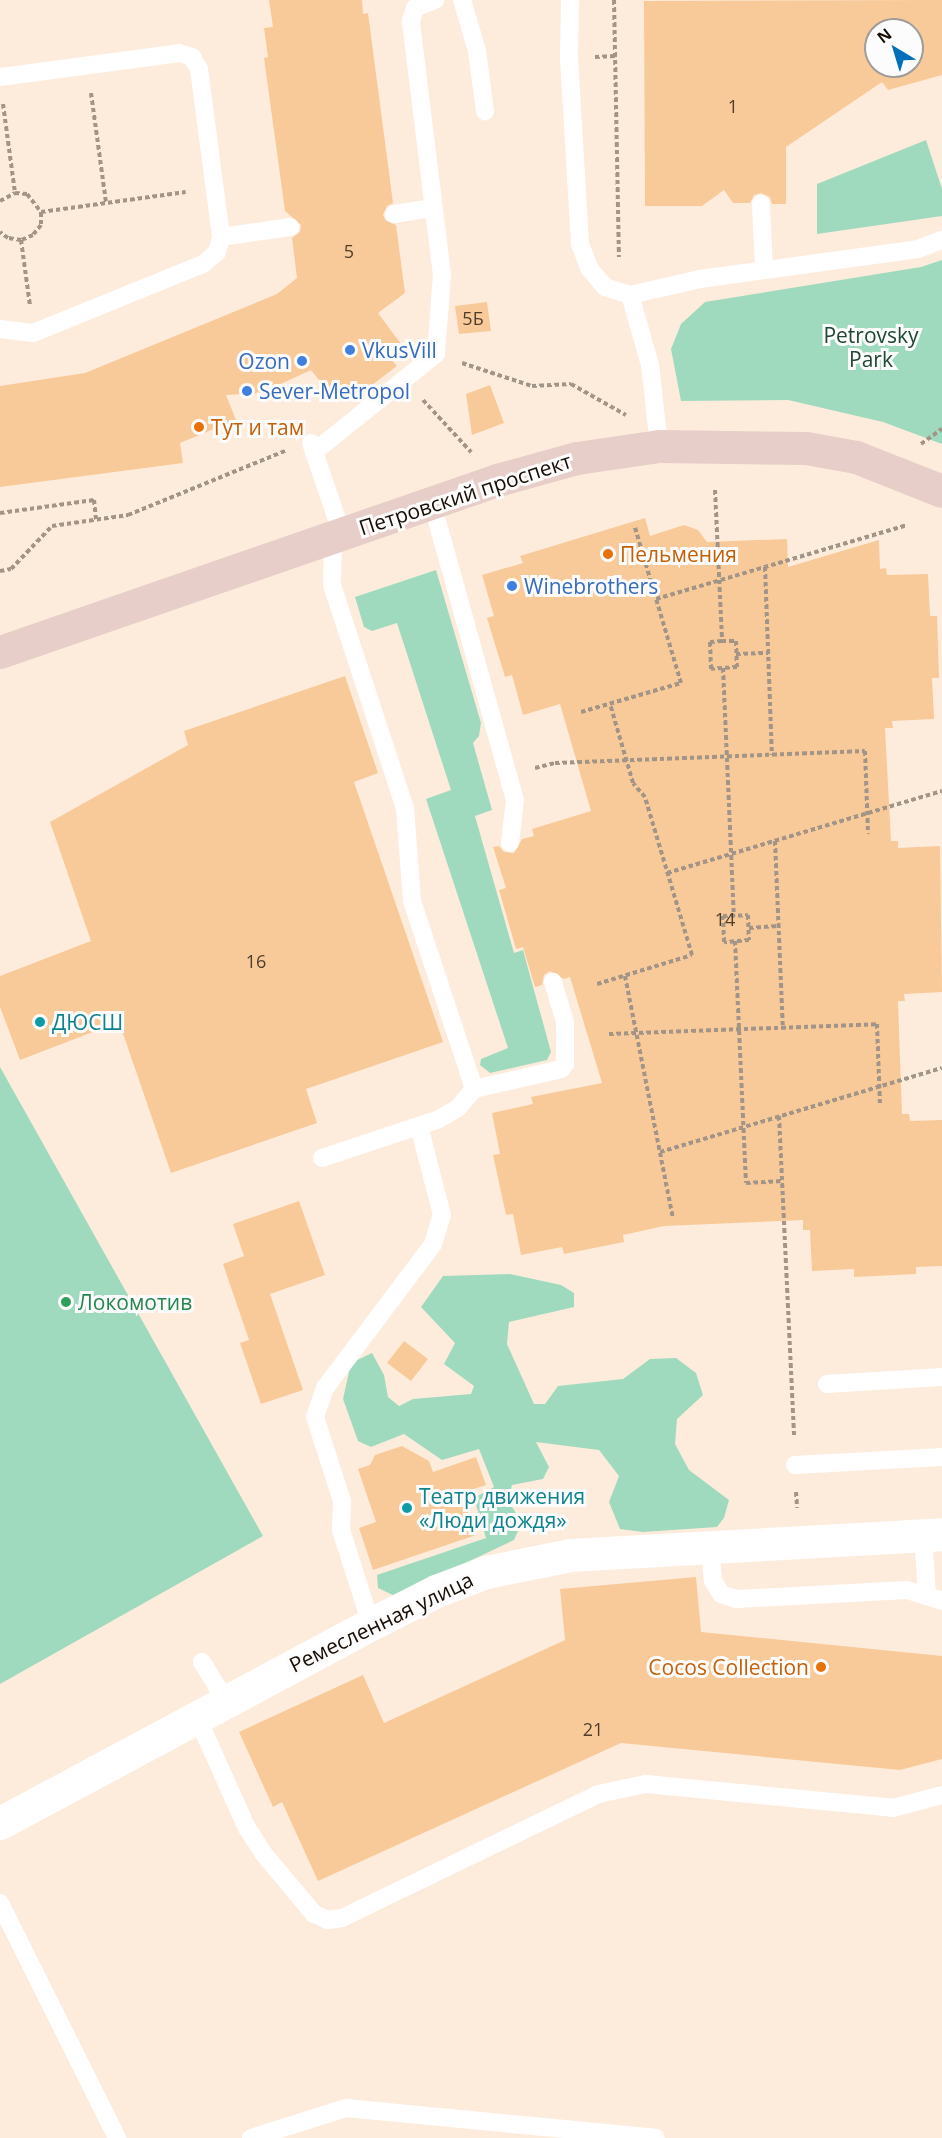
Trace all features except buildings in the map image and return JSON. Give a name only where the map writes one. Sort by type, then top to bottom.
[{"type":"street","name":"Петровский проспект","points":[[0,652],[497,480],[577,458],[659,446],[806,448],[856,457],[942,491]]},
{"type":"street","name":"Ремесленная улица","points":[[0,1822],[436,1591],[529,1561],[710,1547],[933,1534]]},
{"type":"lane","points":[[435,0],[415,8],[411,21],[432,208],[442,275],[436,354],[406,382],[312,447],[337,536],[332,585],[405,808],[412,901],[474,1089]]},
{"type":"lane","points":[[462,0],[477,51],[485,111]]},
{"type":"lane","points":[[570,0],[569,58],[580,244],[589,268],[605,287],[630,295],[764,269],[918,249],[942,240]]},
{"type":"lane","points":[[0,329],[33,333],[203,264],[217,252],[221,237],[199,69],[192,57],[178,53],[87,65],[1,85]]},
{"type":"lane","points":[[762,204],[764,269]]},
{"type":"lane","points":[[394,213],[432,208]]},
{"type":"lane","points":[[221,237],[290,227]]},
{"type":"lane","points":[[630,295],[650,365],[659,446]]},
{"type":"lane","points":[[432,503],[515,800],[510,843]]},
{"type":"lane","points":[[322,1158],[419,1126],[458,1108],[474,1089],[561,1069],[565,1064],[564,1022],[553,982]]},
{"type":"lane","points":[[371,1624],[340,1530],[342,1501],[315,1417],[325,1388],[433,1244],[442,1215],[419,1126]]},
{"type":"lane","points":[[826,1384],[942,1377]]},
{"type":"lane","points":[[795,1465],[942,1457]]},
{"type":"lane","points":[[710,1547],[713,1581],[721,1594],[736,1599],[907,1590],[934,1598],[933,1534]]},
{"type":"lane","points":[[202,1662],[226,1701]]},
{"type":"lane","points":[[196,1717],[247,1828],[263,1853],[314,1914],[328,1920],[342,1918],[598,1794],[646,1784],[893,1808],[942,1795]]},
{"type":"lane","points":[[0,1903],[117,2138]]},
{"type":"lane","points":[[251,2138],[346,2108],[656,2138]]},
{"type":"path","points":[[614,0],[619,256],[630,295]]},
{"type":"path","points":[[87,65],[106,203]]},
{"type":"path","points":[[1,85],[15,193]]},
{"type":"path","points":[[41,212],[215,188]]},
{"type":"path","points":[[0,201],[15,193],[27,194],[41,212],[41,225],[33,235],[21,240],[8,238],[0,232]]},
{"type":"path","points":[[21,240],[33,333]]},
{"type":"path","points":[[436,354],[532,386],[571,384],[631,418]]},
{"type":"path","points":[[406,382],[497,480]]},
{"type":"path","points":[[920,445],[942,429]]},
{"type":"path","points":[[0,571],[11,569],[52,526],[128,514],[312,447]]},
{"type":"path","points":[[715,490],[722,641]]},
{"type":"path","points":[[0,513],[93,500],[96,520]]},
{"type":"path","points":[[656,599],[907,525]]},
{"type":"path","points":[[581,712],[681,683],[635,528]]},
{"type":"path","points":[[765,567],[772,755]]},
{"type":"path","points":[[736,641],[736,654],[737,667],[711,669],[710,642],[736,641]]},
{"type":"path","points":[[736,654],[768,653]]},
{"type":"path","points":[[723,668],[734,916]]},
{"type":"path","points":[[597,984],[692,956],[645,797],[633,783],[610,704]]},
{"type":"path","points":[[555,763],[865,751],[868,834]]},
{"type":"path","points":[[668,873],[942,791]]},
{"type":"path","points":[[775,841],[783,1028]]},
{"type":"path","points":[[748,915],[749,940],[724,942],[723,916],[734,916],[748,915]]},
{"type":"path","points":[[748,928],[779,926]]},
{"type":"path","points":[[735,941],[746,1183],[782,1181]]},
{"type":"path","points":[[625,975],[673,1218]]},
{"type":"path","points":[[609,1034],[877,1024],[880,1105]]},
{"type":"path","points":[[660,1152],[942,1068]]},
{"type":"path","points":[[779,1116],[798,1542]]},
{"type":"green space","points":[[926,140],[942,189],[942,216],[817,234],[817,184]]},
{"type":"green space","name":"Petrovsky Park","points":[[942,260],[942,444],[883,422],[788,400],[681,401],[671,349],[681,324],[705,302],[921,267]]},
{"type":"green space","points":[[436,570],[481,723],[479,736],[473,743],[492,810],[475,816],[514,953],[523,950],[551,1052],[547,1060],[490,1073],[480,1065],[481,1059],[508,1048],[426,799],[451,790],[397,623],[372,631],[364,627],[355,597]]},
{"type":"green space","name":"Локомотив","points":[[0,1067],[263,1536],[0,1684]]},
{"type":"green space","points":[[510,1274],[561,1285],[574,1293],[574,1307],[509,1322],[507,1344],[534,1404],[545,1404],[558,1386],[623,1379],[650,1359],[676,1358],[696,1373],[703,1395],[677,1419],[675,1444],[689,1470],[729,1500],[724,1518],[717,1527],[643,1532],[620,1529],[609,1502],[619,1476],[599,1450],[536,1442],[549,1467],[543,1479],[512,1485],[508,1501],[522,1522],[514,1540],[395,1596],[378,1588],[377,1575],[486,1538],[474,1498],[494,1487],[479,1449],[442,1460],[404,1434],[371,1447],[358,1441],[343,1399],[351,1363],[372,1353],[384,1375],[388,1397],[399,1406],[413,1399],[471,1394],[474,1386],[444,1364],[455,1343],[421,1307],[443,1276]]},
{"type":"place","name":"VkusVill","points":[[350,350]]},
{"type":"place","name":"Ozon","points":[[302,361]]},
{"type":"place","name":"Sever-Metropol","points":[[247,391]]},
{"type":"place","name":"Тут и там","points":[[199,427]]},
{"type":"place","name":"Пельмения","points":[[608,554]]},
{"type":"place","name":"Winebrothers","points":[[512,586]]},
{"type":"place","name":"ДЮСШ","points":[[40,1022]]},
{"type":"place","name":"Локомотив","points":[[66,1302]]},
{"type":"place","name":"Театр движения «Люди дождя»","points":[[407,1508]]},
{"type":"place","name":"Cocos Collection","points":[[821,1667]]}]
